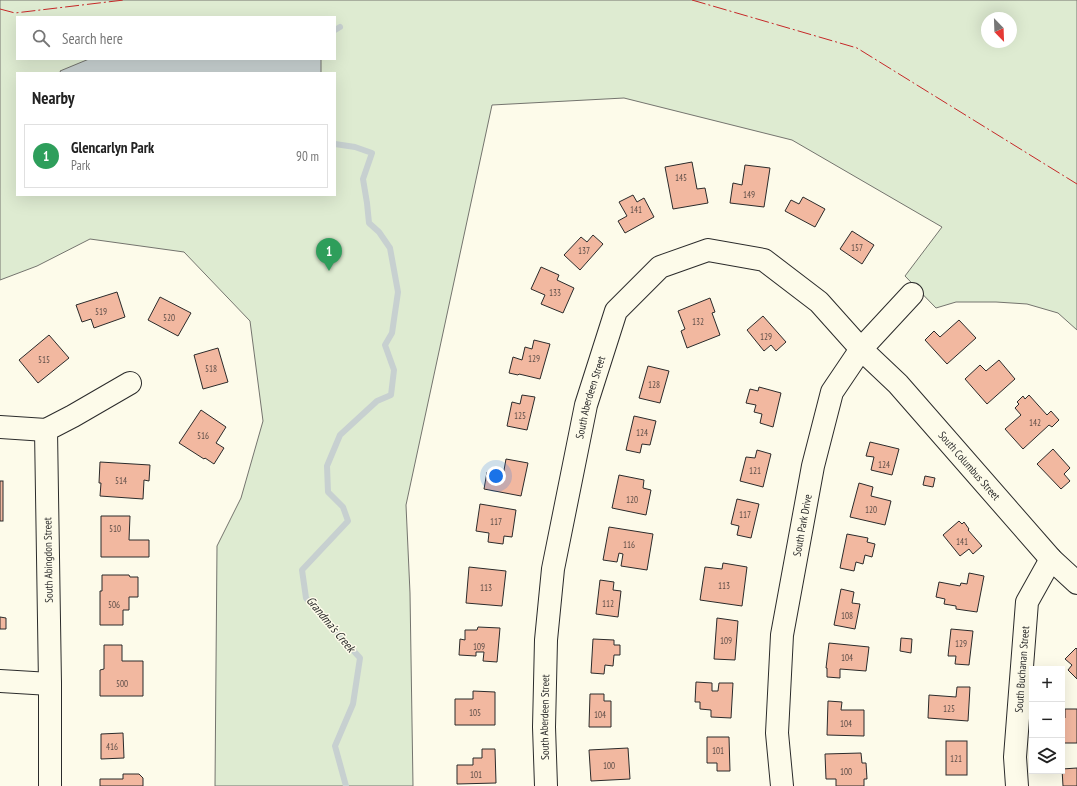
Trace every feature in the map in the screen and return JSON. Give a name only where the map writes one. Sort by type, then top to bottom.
[{"type":"street","name":"South Aberdeen Street","points":[[546,786],[544,727],[546,640],[553,569],[586,405],[616,311],[660,267],[708,250],[764,260],[818,302],[861,348]]},
{"type":"street","name":"South Park Drive","points":[[782,786],[777,733],[782,635],[813,466],[832,392],[861,348],[912,294]]},
{"type":"street","name":"South Columbus Street","points":[[861,348],[898,384],[1051,559],[1077,583]]},
{"type":"street","points":[[0,426],[46,430],[130,383]]},
{"type":"street","name":"South Abingdon Street","points":[[46,430],[50,786]]},
{"type":"street","name":"South Buchanan Street","points":[[1017,786],[1015,757],[1027,602],[1051,559]]},
{"type":"street","points":[[0,681],[50,684]]},
{"type":"green space","points":[[0,0],[1077,0],[1077,330],[1058,313],[1027,304],[956,302],[936,308],[905,276],[942,227],[792,140],[624,98],[492,105],[406,505],[410,593],[413,786],[215,786],[217,546],[241,498],[263,421],[250,321],[184,252],[90,239],[37,266],[0,280]]},
{"type":"shaded area","points":[[87,60],[321,60],[321,72],[60,71]]},
{"type":"building","points":[[692,162],[697,189],[705,188],[708,203],[673,209],[665,167]]},
{"type":"building","points":[[745,165],[770,168],[764,207],[730,203],[733,183],[742,185]]},
{"type":"building","points":[[633,195],[637,202],[644,198],[654,217],[625,233],[618,221],[627,216],[619,202]]},
{"type":"building","points":[[803,197],[825,209],[815,227],[785,211],[791,200],[799,204]]},
{"type":"building","points":[[852,231],[874,245],[862,264],[840,249]]},
{"type":"building","points":[[593,235],[603,244],[580,270],[564,255],[581,237],[587,242]]},
{"type":"building","points":[[541,267],[559,275],[557,280],[574,288],[563,313],[541,304],[545,295],[531,289]]},
{"type":"building","points":[[117,292],[125,317],[94,328],[91,319],[82,322],[76,305]]},
{"type":"building","points":[[160,297],[191,313],[178,336],[148,320]]},
{"type":"building","points":[[710,298],[715,312],[712,313],[720,335],[687,348],[681,331],[685,329],[678,311]]},
{"type":"building","points":[[763,316],[786,342],[776,351],[771,345],[764,351],[747,330]]},
{"type":"building","points":[[959,320],[976,338],[947,364],[925,340],[934,331],[940,337]]},
{"type":"building","points":[[49,335],[69,358],[38,383],[19,360]]},
{"type":"building","points":[[534,340],[550,344],[540,379],[509,373],[513,357],[522,360],[525,347],[532,349]]},
{"type":"building","points":[[218,348],[228,382],[203,389],[194,355]]},
{"type":"building","points":[[999,360],[1015,379],[987,404],[965,379],[980,365],[986,371]]},
{"type":"building","points":[[648,366],[669,371],[660,403],[639,398]]},
{"type":"building","points":[[759,387],[781,393],[773,427],[760,423],[762,414],[754,412],[756,405],[746,403],[750,389],[758,391]]},
{"type":"building","points":[[522,395],[535,397],[527,430],[507,426],[512,402],[520,404]]},
{"type":"building","points":[[1029,395],[1047,415],[1051,411],[1059,420],[1052,427],[1049,425],[1023,449],[1005,429],[1021,415],[1015,408],[1019,404],[1017,402],[1023,396],[1025,399]]},
{"type":"building","points":[[201,410],[226,427],[216,443],[224,448],[214,464],[179,443]]},
{"type":"building","points":[[634,416],[656,421],[650,445],[642,444],[640,453],[626,450]]},
{"type":"building","points":[[870,442],[899,449],[892,475],[871,470],[874,457],[866,456]]},
{"type":"building","points":[[1053,449],[1070,468],[1064,474],[1070,481],[1061,489],[1037,464]]},
{"type":"building","points":[[757,450],[771,454],[763,487],[740,481],[746,457],[755,458]]},
{"type":"building","points":[[506,459],[528,463],[521,496],[484,489],[487,472],[503,476]]},
{"type":"building","points":[[100,462],[150,465],[149,481],[144,480],[143,499],[100,496]]},
{"type":"building","points":[[619,475],[644,480],[643,488],[651,490],[646,515],[612,508]]},
{"type":"building","points":[[925,476],[935,478],[933,487],[923,485]]},
{"type":"building","points":[[0,481],[3,481],[3,521],[0,521]]},
{"type":"building","points":[[859,483],[873,487],[871,496],[891,501],[885,525],[850,517]]},
{"type":"building","points":[[737,499],[759,504],[751,538],[737,535],[739,526],[731,524]]},
{"type":"building","points":[[480,504],[516,510],[512,537],[504,536],[503,544],[488,542],[489,533],[476,531]]},
{"type":"building","points":[[101,516],[130,516],[129,540],[149,540],[149,557],[101,557]]},
{"type":"building","points":[[959,521],[962,524],[964,522],[969,529],[968,530],[982,546],[973,554],[969,549],[960,556],[943,535]]},
{"type":"building","points":[[609,527],[653,534],[647,570],[621,566],[623,554],[619,553],[617,562],[603,560]]},
{"type":"building","points":[[847,534],[868,538],[867,542],[875,544],[872,557],[865,555],[863,564],[856,562],[854,571],[840,568]]},
{"type":"building","points":[[723,563],[747,567],[742,606],[700,600],[705,567],[722,569]]},
{"type":"building","points":[[469,567],[506,571],[502,606],[466,603]]},
{"type":"building","points":[[969,573],[984,576],[977,612],[956,609],[956,606],[944,604],[945,599],[936,597],[939,582],[960,586],[961,583],[967,584]]},
{"type":"building","points":[[102,575],[129,575],[130,577],[138,577],[138,597],[129,597],[129,610],[123,610],[123,625],[100,625],[100,591],[102,591]]},
{"type":"building","points":[[600,580],[614,582],[613,590],[621,591],[618,617],[596,614]]},
{"type":"building","points":[[841,589],[854,592],[852,603],[860,604],[855,629],[834,625]]},
{"type":"building","points":[[0,617],[6,618],[6,629],[0,629]]},
{"type":"building","points":[[717,618],[738,621],[735,660],[714,659]]},
{"type":"building","points":[[478,627],[500,628],[497,662],[483,661],[484,652],[476,652],[476,656],[459,655],[460,639],[465,640],[465,630],[477,630]]},
{"type":"building","points":[[951,629],[973,631],[969,665],[955,664],[956,656],[948,656]]},
{"type":"building","points":[[901,638],[912,639],[911,653],[900,651]]},
{"type":"building","points":[[593,639],[614,640],[614,645],[620,645],[620,655],[614,655],[613,666],[605,665],[604,674],[591,673]]},
{"type":"building","points":[[829,643],[869,647],[866,671],[840,669],[840,678],[827,677],[826,668]]},
{"type":"building","points":[[104,645],[122,645],[122,661],[143,661],[143,696],[100,696],[100,670],[104,669]]},
{"type":"building","points":[[1076,648],[1077,679],[1068,670],[1072,665],[1065,659]]},
{"type":"building","points":[[696,682],[712,683],[712,691],[718,691],[719,683],[733,683],[731,718],[711,717],[711,710],[700,709],[700,702],[695,702]]},
{"type":"building","points":[[957,687],[970,687],[968,721],[928,718],[929,695],[956,697]]},
{"type":"building","points":[[473,691],[495,692],[495,725],[455,725],[455,699],[473,699]]},
{"type":"building","points":[[590,694],[604,694],[604,701],[611,701],[611,727],[589,727]]},
{"type":"building","points":[[828,701],[842,702],[841,710],[864,710],[864,736],[827,735]]},
{"type":"building","points":[[1065,709],[1077,709],[1077,743],[1065,743]]},
{"type":"building","points":[[123,733],[124,758],[101,759],[101,734]]},
{"type":"building","points":[[707,737],[729,737],[730,771],[717,771],[717,763],[707,763]]},
{"type":"building","points":[[946,741],[967,741],[967,775],[946,775]]},
{"type":"building","points":[[628,748],[630,779],[591,781],[589,750]]},
{"type":"building","points":[[482,749],[495,749],[496,783],[457,784],[457,765],[473,765],[473,758],[482,758]]},
{"type":"building","points":[[861,753],[862,763],[866,763],[867,779],[864,779],[864,786],[836,786],[836,779],[826,779],[825,754]]},
{"type":"building","points":[[1077,768],[1077,786],[1063,786],[1062,774],[1065,774],[1065,769]]},
{"type":"building","points":[[123,774],[139,774],[143,778],[143,786],[100,786],[100,779],[123,779]]},
{"type":"waterway","name":"Grandma's Creek","points":[[336,29],[340,27]]},
{"type":"waterway","name":"Grandma's Creek","points":[[336,144],[355,147],[372,153],[363,179],[369,223],[379,232],[390,248],[398,292],[392,333],[385,345],[394,370],[391,395],[377,401],[340,435],[327,466],[328,492],[343,507],[348,521],[302,570],[306,598],[360,658],[353,704],[335,746],[346,786]]},
{"type":"power","points":[[0,9],[15,13],[124,0]]},
{"type":"power","points":[[692,0],[857,48],[1077,184]]},
{"type":"place","name":"Glencarlyn Park","points":[[329,271]]}]
